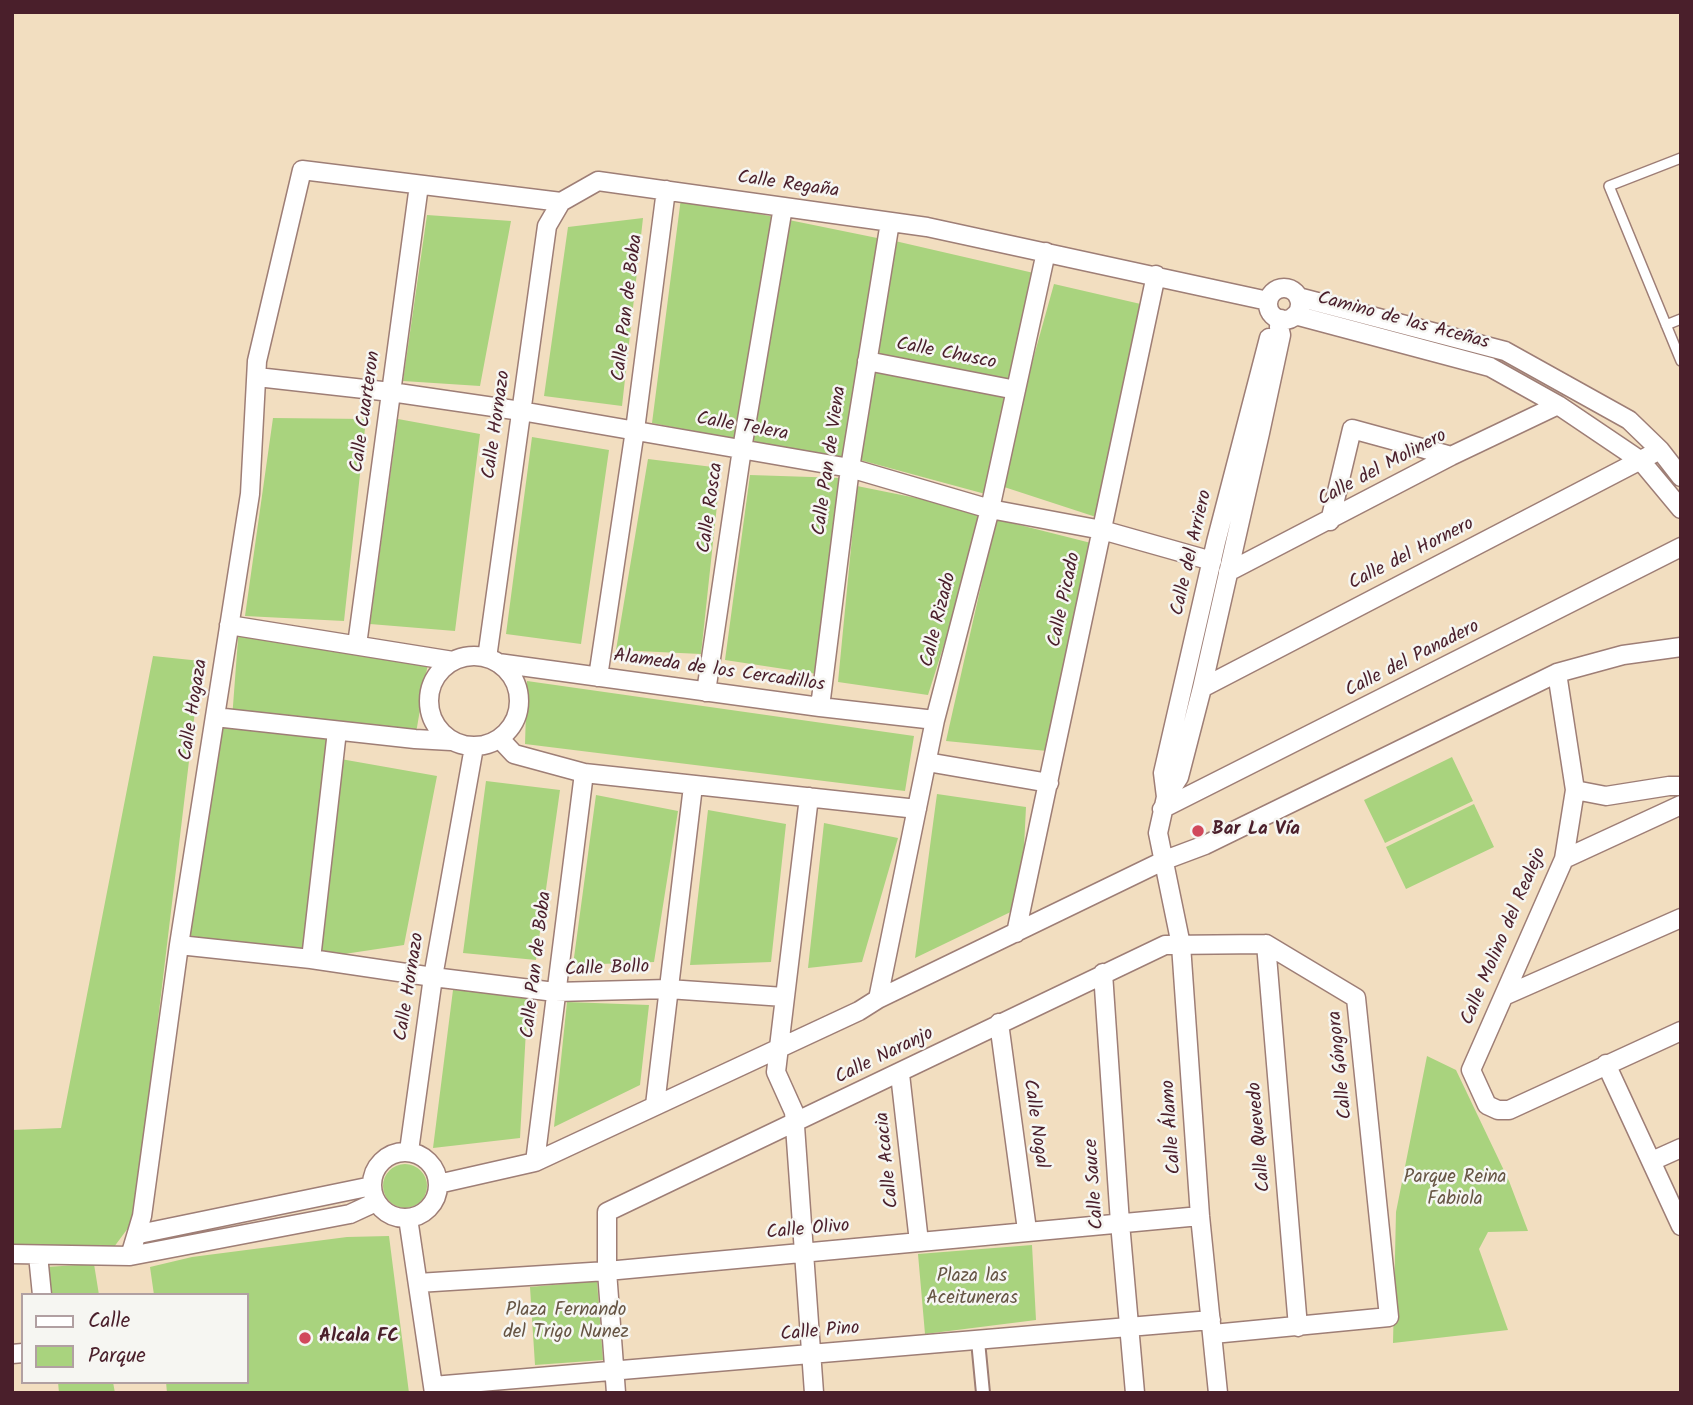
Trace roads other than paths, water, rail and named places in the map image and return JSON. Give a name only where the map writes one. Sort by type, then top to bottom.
[{"type":"street","name":"Calle Hogaza","points":[[130,1256],[139,1234],[179,945],[250,494],[257,361],[302,170],[419,185]]},
{"type":"street","name":"Calle Regaña","points":[[561,202],[598,181],[666,190],[890,222],[1046,252],[1268,301]]},
{"type":"street","points":[[419,185],[561,202]]},
{"type":"street","name":"Calle Cuarteron","points":[[357,645],[419,185]]},
{"type":"street","name":"Calle Pan de Boba","points":[[598,677],[635,430],[666,190]]},
{"type":"street","name":"Calle Hornazo","points":[[493,660],[547,226],[561,202]]},
{"type":"street","name":"Calle Rosca","points":[[706,692],[742,449],[783,207]]},
{"type":"street","name":"Calle Pan de Viena","points":[[820,707],[850,468],[890,222]]},
{"type":"street","name":"Calle Rizado","points":[[878,999],[935,720],[990,509],[1046,252]]},
{"type":"street","name":"Calle Picado","points":[[1016,933],[1156,275]]},
{"type":"street","points":[[1288,314],[1292,290],[1282,288],[1273,292],[1268,301],[1270,311],[1505,351],[1629,420],[1660,450],[1681,477]]},
{"type":"street","name":"Camino de las Aceñas","points":[[1288,314],[1490,368],[1558,405],[1641,461],[1681,509]]},
{"type":"street","name":"Calle del Arriero","points":[[1165,859],[1158,833],[1164,803],[1163,773],[1212,561],[1271,329],[1288,314]]},
{"type":"street","name":"Calle del Arriero","points":[[1164,803],[1179,777],[1202,688],[1281,335],[1288,314]]},
{"type":"street","name":"Calle Chusco","points":[[867,361],[1016,390]]},
{"type":"street","name":"Calle Telera","points":[[257,377],[391,392],[522,411],[850,468],[990,509],[1102,530],[1212,561]]},
{"type":"street","name":"Calle del Molinero","points":[[1228,572],[1451,456],[1558,405]]},
{"type":"street","points":[[1330,521],[1352,429],[1451,456]]},
{"type":"street","points":[[1641,461],[1660,450]]},
{"type":"street","name":"Calle del Hornero","points":[[1202,688],[1641,461]]},
{"type":"street","name":"Calle del Panadero","points":[[1164,803],[1681,547]]},
{"type":"street","points":[[229,625],[453,661]]},
{"type":"street","points":[[438,1184],[535,1161],[859,1011],[878,999],[1165,859],[1205,845],[1557,673],[1623,655],[1681,647]]},
{"type":"street","points":[[215,717],[451,741],[474,747],[490,744],[511,729],[518,714],[520,698],[509,672],[493,660],[471,656],[453,661],[440,671],[431,686],[429,702],[435,725],[451,741]]},
{"type":"street","name":"Alameda de los Cercadillos","points":[[493,660],[706,692],[935,720]]},
{"type":"street","name":"Calle Molino del Realejo","points":[[1557,673],[1575,790],[1564,859],[1471,1070],[1487,1105],[1497,1110],[1509,1110],[1606,1064]]},
{"type":"street","points":[[311,959],[337,731]]},
{"type":"street","points":[[500,739],[514,754],[584,773],[917,809]]},
{"type":"street","name":"Calle Hornazo","points":[[409,1152],[433,977],[474,747]]},
{"type":"street","points":[[927,762],[1049,783]]},
{"type":"street","name":"Calle Pan de Boba","points":[[535,1161],[584,773]]},
{"type":"street","points":[[655,1105],[693,786]]},
{"type":"street","points":[[1575,790],[1606,796],[1681,786]]},
{"type":"street","points":[[809,797],[776,1072],[794,1112],[814,1393]]},
{"type":"street","points":[[1564,859],[1681,805]]},
{"type":"street","name":"Calle Álamo","points":[[1165,859],[1181,946],[1200,1216],[1218,1393]]},
{"type":"street","points":[[1504,996],[1681,918]]},
{"type":"street","points":[[1181,946],[1266,944]]},
{"type":"street","name":"Calle Góngora","points":[[1266,944],[1356,998],[1389,1317]]},
{"type":"street","name":"Calle Quevedo","points":[[1266,944],[1298,1327]]},
{"type":"street","name":"Calle Bollo","points":[[179,945],[311,959],[555,992],[668,989],[784,996]]},
{"type":"street","name":"Calle Naranjo","points":[[607,1271],[607,1212],[1103,973],[1164,946],[1181,946]]},
{"type":"street","name":"Calle Sauce","points":[[1103,973],[1135,1393]]},
{"type":"street","name":"Calle Nogal","points":[[999,1023],[1027,1230]]},
{"type":"street","points":[[1681,1031],[1606,1064],[1681,1226]]},
{"type":"street","name":"Calle Acacia","points":[[900,1073],[919,1242]]},
{"type":"street","points":[[1652,1161],[1681,1148]]},
{"type":"street","points":[[397,1152],[409,1152],[430,1162],[436,1172],[438,1184],[438,1192],[430,1206],[424,1212],[408,1218],[388,1213],[374,1194],[373,1175],[378,1165],[387,1157],[397,1152]]},
{"type":"street","points":[[139,1234],[374,1194]]},
{"type":"street","points":[[12,1254],[130,1256],[350,1214],[374,1194]]},
{"type":"street","name":"Calle Olivo","points":[[418,1283],[607,1271],[1200,1216]]},
{"type":"street","points":[[408,1218],[433,1389]]},
{"type":"street","points":[[38,1255],[42,1293]]},
{"type":"street","points":[[607,1271],[616,1393]]},
{"type":"street","name":"Calle Pino","points":[[433,1389],[1129,1326],[1298,1327],[1389,1317]]},
{"type":"street","points":[[978,1341],[983,1393]]},
{"type":"lane","points":[[1681,158],[1609,186],[1681,360]]},
{"type":"lane","points":[[1666,325],[1681,319]]},
{"type":"place","name":"Bar La Vía","points":[[1198,831]]},
{"type":"place","name":"Alcala FC","points":[[305,1338]]},
{"type":"park label","name":"Parque Reina Fabiola","points":[[1455,1190]]},
{"type":"park label","name":"Plaza las Aceituneras","points":[[972,1289]]},
{"type":"park label","name":"Plaza Fernando del Trigo Nunez","points":[[566,1323]]}]
